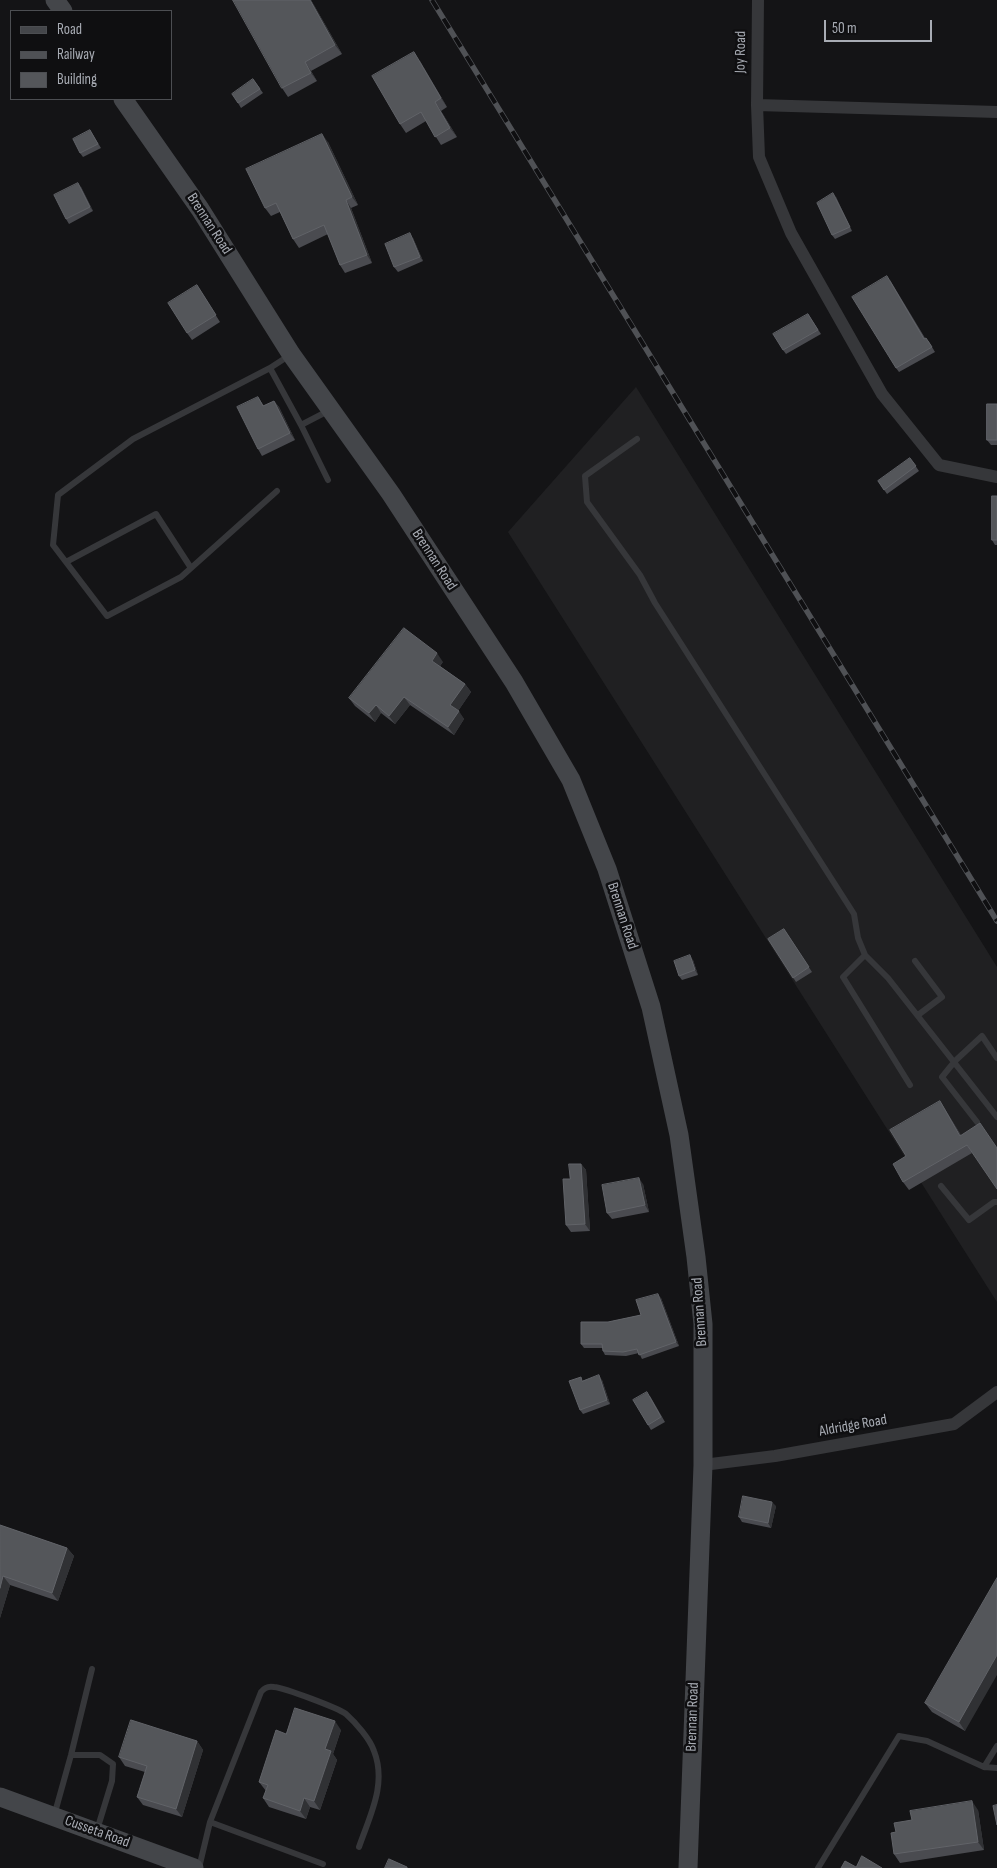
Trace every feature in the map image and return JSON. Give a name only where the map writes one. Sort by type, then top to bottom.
[{"type":"street","name":"Joy Road","points":[[758,0],[757,105],[760,157],[790,233],[882,394],[939,465],[997,477]]},
{"type":"street","name":"Brennan Road","points":[[124,100],[200,209],[291,354],[332,409],[396,502],[514,682],[571,780],[607,869],[651,1007],[679,1135],[696,1258],[702,1324],[703,1466],[688,1868]]},
{"type":"street","points":[[757,105],[997,112]]},
{"type":"street","name":"Aldridge Road","points":[[703,1466],[775,1456],[954,1424],[997,1392]]},
{"type":"street","name":"Cusseta Road","points":[[0,1797],[194,1868]]},
{"type":"lane","points":[[277,491],[181,577],[107,616],[53,545],[58,495],[133,439],[270,368],[291,354]]},
{"type":"lane","points":[[270,368],[328,480]]},
{"type":"lane","points":[[301,425],[332,409]]},
{"type":"lane","points":[[637,440],[585,476],[587,502],[640,575],[660,610],[854,914],[858,938],[865,955],[888,978],[955,1061],[997,1117]]},
{"type":"lane","points":[[66,562],[156,514],[190,568]]},
{"type":"lane","points":[[865,955],[843,977],[910,1085]]},
{"type":"lane","points":[[916,961],[942,997],[918,1015]]},
{"type":"lane","points":[[977,1122],[942,1077],[955,1061],[982,1036],[997,1058]]},
{"type":"lane","points":[[942,1186],[969,1220],[994,1202],[997,1202]]},
{"type":"lane","points":[[54,1817],[72,1755],[92,1669]]},
{"type":"lane","points":[[199,1868],[210,1822],[264,1688],[273,1687],[286,1690],[345,1713],[371,1744],[375,1752],[380,1786],[359,1847]]},
{"type":"lane","points":[[818,1868],[899,1736],[927,1742],[984,1767],[997,1768]]},
{"type":"lane","points":[[984,1767],[997,1746]]},
{"type":"lane","points":[[72,1755],[100,1755],[112,1764],[112,1781],[97,1831]]},
{"type":"lane","points":[[210,1822],[323,1864]]},
{"type":"shaded area","points":[[636,387],[997,967],[997,1302],[508,532]]},
{"type":"building","points":[[233,0],[310,0],[335,45],[305,62],[311,73],[282,88]]},
{"type":"building","points":[[414,52],[441,98],[435,102],[450,128],[435,137],[421,112],[400,124],[372,76]]},
{"type":"building","points":[[253,79],[260,89],[238,103],[232,94]]},
{"type":"building","points":[[90,130],[98,144],[80,153],[73,139]]},
{"type":"building","points":[[322,134],[352,197],[346,200],[367,255],[340,265],[324,225],[293,239],[276,203],[265,208],[246,169]]},
{"type":"building","points":[[78,183],[90,207],[66,219],[54,195]]},
{"type":"building","points":[[833,193],[850,227],[832,235],[817,203]]},
{"type":"building","points":[[410,233],[420,257],[394,267],[385,244]]},
{"type":"building","points":[[887,276],[924,339],[926,338],[932,347],[896,368],[852,297]]},
{"type":"building","points":[[197,285],[216,315],[187,333],[168,303]]},
{"type":"building","points":[[808,314],[818,330],[783,350],[773,334]]},
{"type":"building","points":[[258,397],[263,406],[274,401],[290,433],[258,449],[237,407]]},
{"type":"building","points":[[987,404],[997,404],[997,440],[987,440]]},
{"type":"building","points":[[910,458],[916,466],[884,490],[878,481]]},
{"type":"building","points":[[992,496],[997,496],[997,540],[992,540]]},
{"type":"building","points":[[404,628],[437,653],[432,661],[465,684],[450,705],[459,711],[448,727],[404,697],[389,716],[376,705],[369,713],[349,698]]},
{"type":"building","points":[[784,929],[809,967],[793,978],[768,939]]},
{"type":"building","points":[[690,955],[695,970],[679,976],[674,961]]},
{"type":"building","points":[[940,1101],[960,1136],[980,1123],[997,1148],[997,1189],[967,1145],[903,1182],[893,1164],[906,1156],[890,1130]]},
{"type":"building","points":[[569,1164],[581,1164],[585,1224],[566,1225],[563,1179],[570,1179]]},
{"type":"building","points":[[639,1178],[645,1205],[607,1213],[602,1185]]},
{"type":"building","points":[[658,1294],[676,1342],[639,1355],[637,1349],[623,1352],[603,1351],[602,1344],[581,1344],[581,1322],[608,1322],[641,1315],[636,1300]]},
{"type":"building","points":[[599,1375],[607,1400],[580,1410],[569,1381],[581,1377],[582,1381]]},
{"type":"building","points":[[647,1392],[661,1417],[648,1425],[633,1400]]},
{"type":"building","points":[[743,1496],[772,1502],[768,1523],[739,1517]]},
{"type":"building","points":[[0,1525],[67,1548],[52,1593],[3,1576],[0,1588]]},
{"type":"building","points":[[997,1578],[997,1655],[959,1722],[925,1703]]},
{"type":"building","points":[[295,1708],[335,1721],[325,1749],[331,1751],[314,1801],[304,1798],[300,1811],[263,1798],[268,1785],[259,1782],[276,1730],[286,1734]]},
{"type":"building","points":[[131,1720],[197,1741],[176,1809],[137,1797],[147,1766],[119,1757]]},
{"type":"building","points":[[972,1801],[978,1842],[894,1854],[891,1833],[896,1832],[894,1823],[912,1820],[910,1811]]},
{"type":"building","points":[[997,1805],[997,1825],[993,1806]]},
{"type":"building","points":[[862,1856],[882,1868],[841,1868],[845,1861],[856,1867]]},
{"type":"building","points":[[389,1859],[407,1867],[407,1868],[385,1868]]},
{"type":"railway","points":[[432,0],[997,921]]}]
